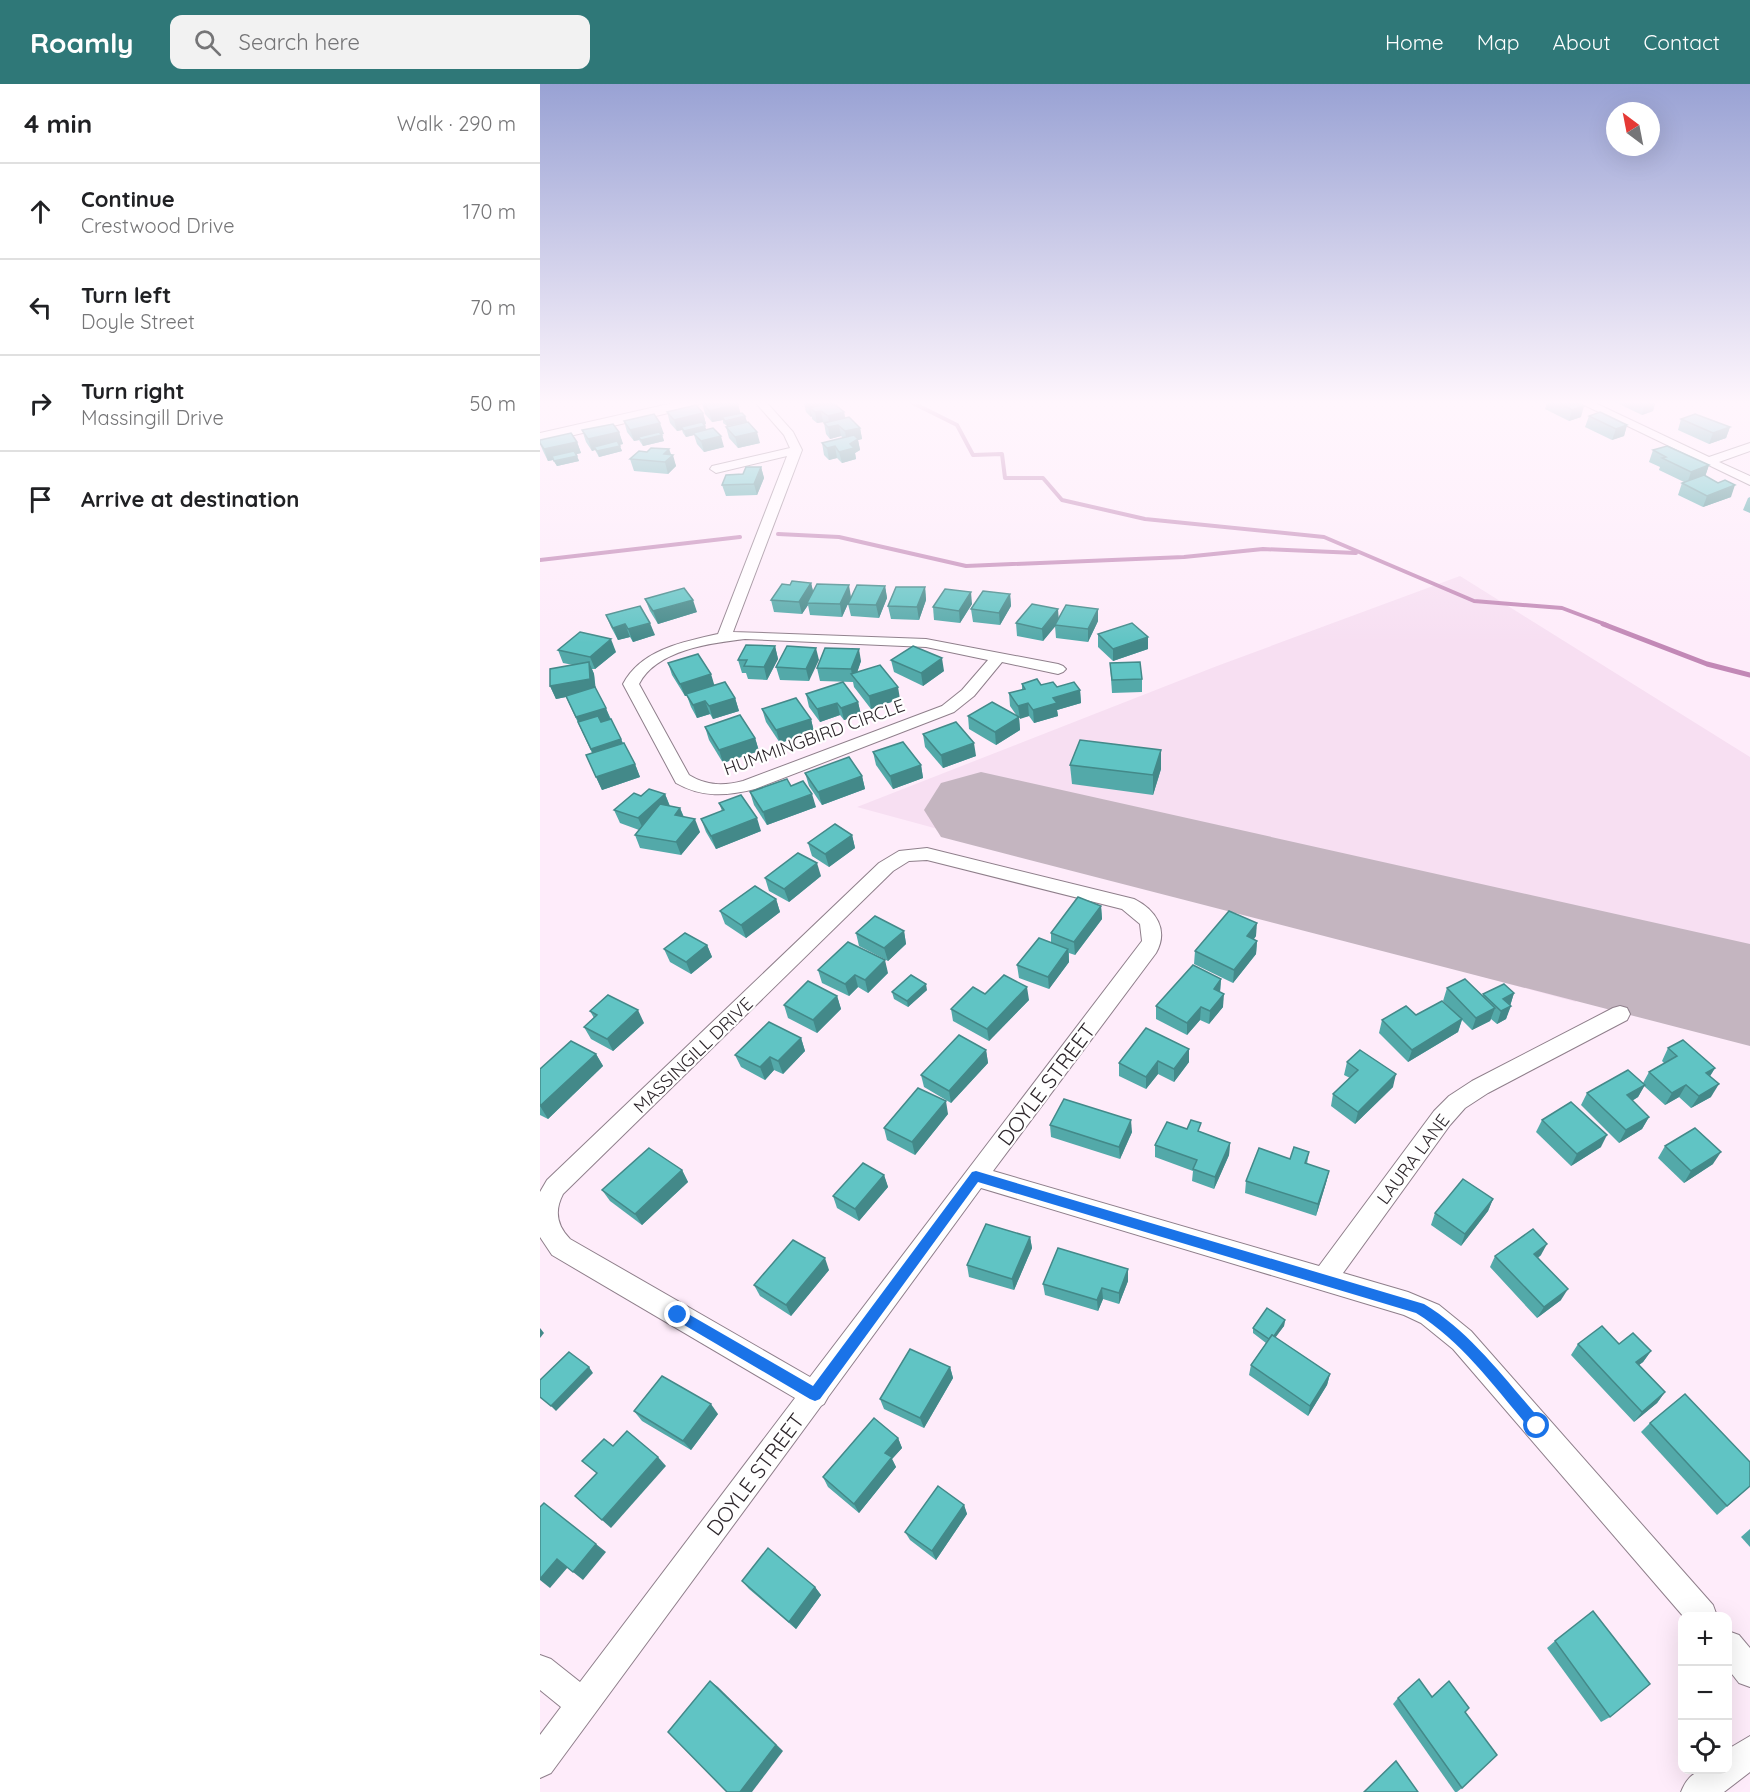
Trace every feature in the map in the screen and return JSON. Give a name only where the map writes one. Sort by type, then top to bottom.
[{"type":"street","points":[[724,637],[783,483]]},
{"type":"street","name":"HUMMINGBIRD CIRCLE","points":[[998,657],[968,693],[948,709],[748,785],[715,791],[695,787],[677,774],[631,684],[635,675],[648,662],[724,637],[756,634],[942,645],[1058,669]]},
{"type":"street","name":"MASSINGILL DRIVE","points":[[815,1395],[561,1247],[554,1240],[546,1224],[545,1210],[555,1187],[886,867],[904,855],[927,854],[1127,904],[1140,911],[1150,923]]},
{"type":"street","name":"DOYLE STREET","points":[[540,1762],[976,1176],[1149,948],[1153,936],[1150,923]]},
{"type":"street","name":"LAURA LANE","points":[[1324,1279],[1457,1102],[1480,1087],[1620,1014]]},
{"type":"street","points":[[976,1176],[1419,1308],[1452,1330],[1698,1612]]},
{"type":"street","points":[[1732,1651],[1750,1672]]},
{"type":"street","points":[[540,1670],[582,1704]]},
{"type":"street","points":[[1732,1765],[1750,1752]]},
{"type":"street","points":[[1697,1792],[1720,1774]]},
{"type":"shaded area","points":[[1460,576],[1750,757],[1750,1040],[1579,993],[1576,1002],[857,807],[1217,666]]},
{"type":"building","points":[[723,483],[755,483],[754,484],[722,485]]},
{"type":"building","points":[[1682,483],[1730,483],[1735,485],[1707,496]]},
{"type":"building","points":[[792,581],[811,583],[799,602],[771,600],[782,584],[790,585]]},
{"type":"building","points":[[817,584],[849,585],[840,604],[807,603]]},
{"type":"building","points":[[857,585],[885,586],[876,605],[848,604]]},
{"type":"building","points":[[896,587],[925,587],[917,607],[888,606]]},
{"type":"building","points":[[684,588],[693,600],[653,611],[645,599]]},
{"type":"building","points":[[945,589],[971,592],[959,611],[933,607]]},
{"type":"building","points":[[983,591],[1010,594],[999,613],[971,609]]},
{"type":"building","points":[[1032,604],[1058,609],[1042,629],[1016,623]]},
{"type":"building","points":[[1066,605],[1098,609],[1088,629],[1055,625]]},
{"type":"building","points":[[640,606],[650,623],[628,629],[625,624],[613,628],[606,615]]},
{"type":"building","points":[[1132,623],[1148,637],[1113,649],[1098,634]]},
{"type":"building","points":[[580,632],[611,639],[590,657],[558,650]]},
{"type":"building","points":[[746,645],[775,646],[764,667],[744,666],[747,660],[738,660]]},
{"type":"building","points":[[787,646],[816,648],[806,669],[776,667]]},
{"type":"building","points":[[913,646],[942,658],[921,673],[891,660]]},
{"type":"building","points":[[825,648],[859,649],[851,669],[817,668]]},
{"type":"building","points":[[698,654],[711,674],[680,684],[668,663]]},
{"type":"building","points":[[589,662],[590,679],[550,686],[550,669]]},
{"type":"building","points":[[1140,662],[1142,679],[1112,680],[1110,663]]},
{"type":"building","points":[[880,665],[898,687],[869,696],[851,674]]},
{"type":"building","points":[[1037,679],[1041,685],[1053,682],[1057,687],[1074,682],[1080,690],[1053,698],[1057,703],[1033,710],[1028,703],[1018,706],[1009,693],[1025,689],[1022,684]]},
{"type":"building","points":[[725,682],[735,698],[709,706],[705,701],[693,705],[686,694]]},
{"type":"building","points":[[843,682],[858,702],[841,708],[837,703],[817,709],[806,694]]},
{"type":"building","points":[[595,687],[606,708],[576,717],[566,696]]},
{"type":"building","points":[[796,698],[811,719],[776,730],[762,709]]},
{"type":"building","points":[[992,702],[1019,717],[995,732],[968,716]]},
{"type":"building","points":[[740,715],[755,738],[719,750],[705,727]]},
{"type":"building","points":[[598,716],[601,722],[611,719],[621,739],[591,749],[578,722]]},
{"type":"building","points":[[956,722],[974,743],[941,755],[923,734]]},
{"type":"building","points":[[1080,740],[1161,750],[1153,775],[1070,765]]},
{"type":"building","points":[[903,742],[921,765],[890,776],[873,752]]},
{"type":"building","points":[[624,743],[635,764],[596,777],[586,755]]},
{"type":"building","points":[[849,757],[862,776],[818,792],[805,773]]},
{"type":"building","points":[[787,779],[791,786],[803,781],[812,794],[763,812],[750,792]]},
{"type":"building","points":[[649,789],[665,794],[638,818],[614,810],[634,793],[641,796]]},
{"type":"building","points":[[741,795],[757,818],[711,836],[701,819],[724,810],[719,803]]},
{"type":"building","points":[[660,804],[680,808],[675,815],[695,819],[676,842],[635,835]]},
{"type":"building","points":[[835,824],[852,835],[825,854],[808,843]]},
{"type":"building","points":[[798,853],[817,863],[784,889],[765,878]]},
{"type":"building","points":[[755,886],[776,899],[741,925],[720,911]]},
{"type":"building","points":[[1078,897],[1101,906],[1074,942],[1051,933]]},
{"type":"building","points":[[1229,911],[1257,923],[1247,936],[1257,941],[1234,970],[1195,951]]},
{"type":"building","points":[[875,916],[904,931],[884,948],[856,933]]},
{"type":"building","points":[[685,933],[707,945],[686,962],[664,949]]},
{"type":"building","points":[[1039,938],[1068,949],[1048,977],[1017,965]]},
{"type":"building","points":[[848,942],[885,960],[865,980],[855,975],[845,984],[818,970]]},
{"type":"building","points":[[1193,965],[1221,979],[1214,989],[1224,994],[1210,1011],[1201,1007],[1187,1023],[1156,1006]]},
{"type":"building","points":[[911,975],[926,984],[907,1001],[892,992]]},
{"type":"building","points":[[1004,975],[1027,987],[987,1029],[951,1009],[973,987],[985,994]]},
{"type":"building","points":[[1465,979],[1495,1008],[1476,1018],[1447,988]]},
{"type":"building","points":[[808,981],[837,996],[813,1020],[784,1005]]},
{"type":"building","points":[[1504,984],[1514,993],[1503,999],[1511,1006],[1501,1011],[1483,994]]},
{"type":"building","points":[[608,995],[638,1010],[607,1039],[584,1027],[597,1015],[590,1011]]},
{"type":"building","points":[[1442,1001],[1462,1019],[1412,1050],[1382,1020],[1406,1006],[1416,1015]]},
{"type":"building","points":[[769,1022],[801,1038],[778,1061],[770,1057],[760,1067],[735,1055]]},
{"type":"building","points":[[1146,1028],[1189,1049],[1174,1069],[1158,1061],[1146,1077],[1119,1063]]},
{"type":"building","points":[[959,1035],[986,1050],[949,1091],[921,1075]]},
{"type":"building","points":[[1683,1040],[1715,1068],[1706,1073],[1719,1084],[1699,1096],[1686,1085],[1672,1093],[1649,1072],[1677,1056],[1668,1048]]},
{"type":"building","points":[[571,1041],[596,1054],[540,1106],[540,1069]]},
{"type":"building","points":[[1360,1050],[1396,1074],[1358,1112],[1333,1094],[1358,1070],[1347,1062]]},
{"type":"building","points":[[1628,1070],[1645,1085],[1627,1095],[1649,1117],[1626,1130],[1587,1093]]},
{"type":"building","points":[[918,1088],[946,1101],[912,1142],[884,1128]]},
{"type":"building","points":[[1064,1099],[1131,1120],[1119,1147],[1050,1125]]},
{"type":"building","points":[[1571,1102],[1607,1135],[1577,1154],[1542,1120]]},
{"type":"building","points":[[1191,1120],[1201,1123],[1198,1131],[1230,1143],[1215,1177],[1193,1169],[1197,1160],[1155,1145],[1167,1122],[1187,1129]]},
{"type":"building","points":[[1695,1128],[1721,1152],[1691,1171],[1665,1146]]},
{"type":"building","points":[[1294,1147],[1309,1152],[1305,1163],[1329,1171],[1318,1204],[1246,1181],[1259,1148],[1290,1159]]},
{"type":"building","points":[[649,1148],[682,1170],[635,1214],[602,1190]]},
{"type":"building","points":[[863,1163],[884,1175],[855,1209],[833,1196]]},
{"type":"building","points":[[1463,1179],[1493,1199],[1465,1234],[1435,1213]]},
{"type":"building","points":[[986,1224],[1030,1237],[1012,1279],[967,1265]]},
{"type":"building","points":[[1533,1229],[1547,1244],[1534,1254],[1568,1289],[1544,1307],[1495,1256]]},
{"type":"building","points":[[793,1240],[825,1258],[786,1305],[754,1285]]},
{"type":"building","points":[[1058,1248],[1128,1269],[1119,1293],[1102,1288],[1097,1300],[1043,1284]]},
{"type":"building","points":[[1267,1308],[1285,1320],[1274,1336],[1272,1335],[1269,1339],[1253,1328]]},
{"type":"building","points":[[1602,1326],[1619,1344],[1633,1333],[1651,1351],[1636,1362],[1665,1392],[1642,1412],[1578,1344]]},
{"type":"building","points":[[1272,1335],[1330,1374],[1310,1406],[1251,1365]]},
{"type":"building","points":[[910,1349],[950,1367],[920,1418],[880,1399]]},
{"type":"building","points":[[569,1352],[589,1367],[551,1406],[540,1397],[540,1380]]},
{"type":"building","points":[[662,1376],[711,1404],[683,1441],[634,1411]]},
{"type":"building","points":[[1685,1394],[1750,1462],[1750,1486],[1727,1506],[1650,1423]]},
{"type":"building","points":[[874,1418],[898,1438],[885,1453],[892,1457],[854,1504],[823,1477]]},
{"type":"building","points":[[627,1431],[658,1457],[602,1520],[575,1496],[597,1473],[582,1461],[604,1439],[613,1446]]},
{"type":"building","points":[[938,1486],[964,1505],[932,1551],[905,1532]]},
{"type":"building","points":[[544,1503],[596,1544],[573,1572],[557,1559],[540,1579],[540,1507]]},
{"type":"building","points":[[768,1548],[815,1587],[789,1622],[742,1581]]},
{"type":"building","points":[[1593,1611],[1650,1684],[1610,1717],[1555,1641]]},
{"type":"building","points":[[1419,1679],[1432,1697],[1449,1681],[1469,1708],[1465,1712],[1497,1755],[1462,1788],[1398,1698]]},
{"type":"building","points":[[710,1681],[776,1745],[740,1792],[727,1792],[668,1732]]},
{"type":"building","points":[[1396,1761],[1418,1792],[1364,1792]]},
{"type":"waterway","points":[[1047,483],[1062,500],[1145,519],[1324,537],[1474,601],[1562,608],[1607,625]]},
{"type":"waterway","points":[[778,534],[839,537],[966,566],[1184,557],[1263,549],[1356,553]]},
{"type":"waterway","points":[[540,560],[740,537]]},
{"type":"waterway","points":[[1603,624],[1707,664],[1750,675]]},
{"type":"runway","points":[[981,810],[1750,995]]},
{"type":"route","points":[[678,1315],[815,1395],[976,1176],[1419,1308],[1441,1321],[1462,1340],[1537,1426]]}]
